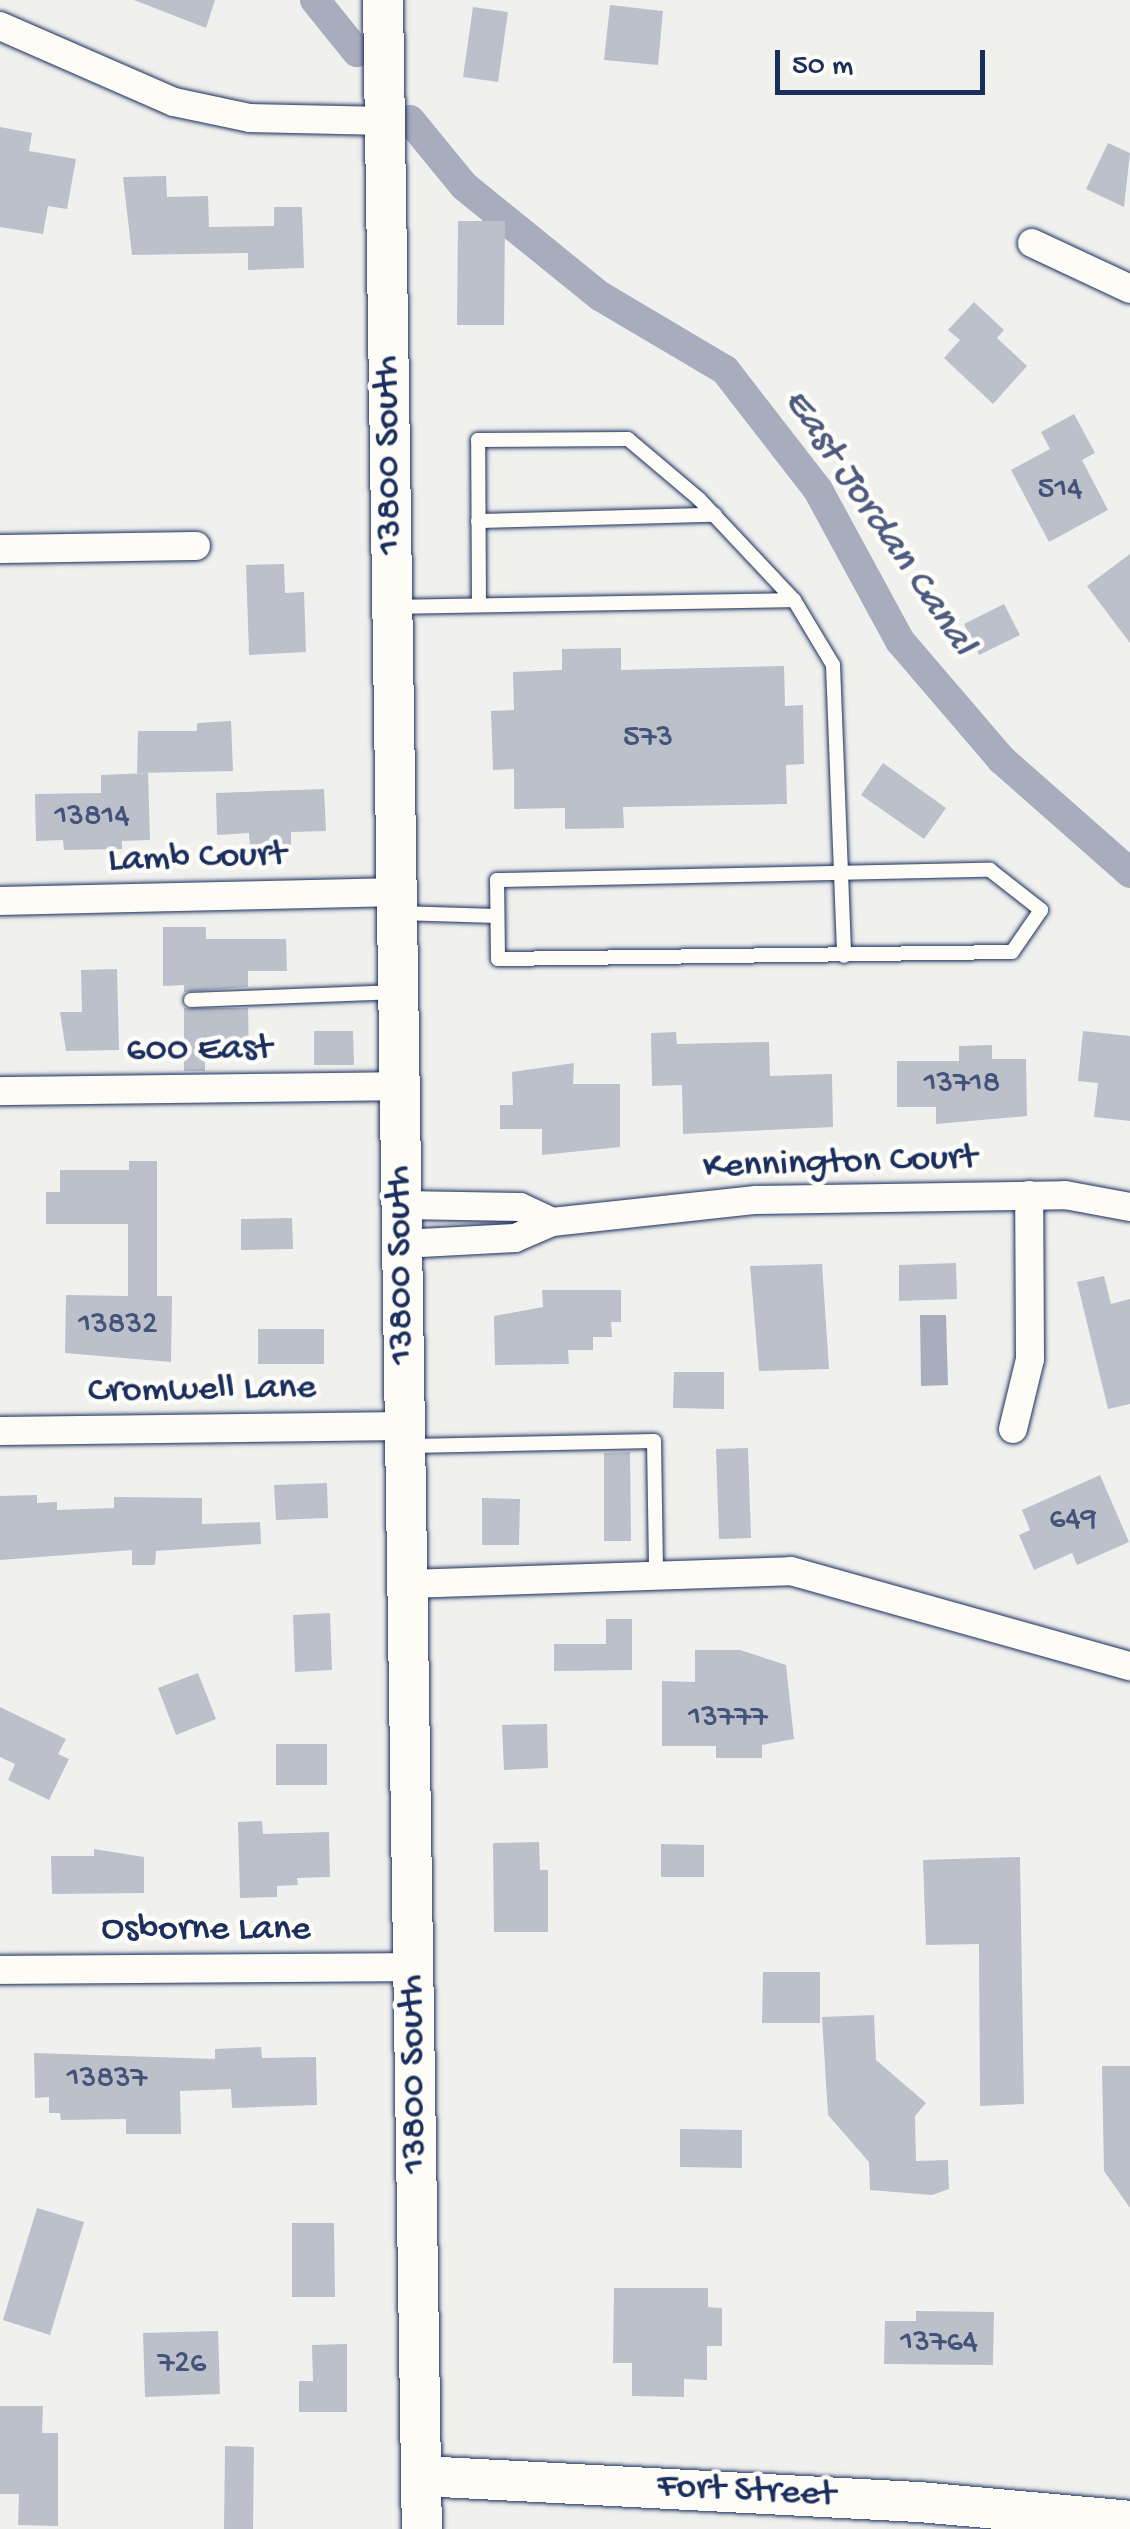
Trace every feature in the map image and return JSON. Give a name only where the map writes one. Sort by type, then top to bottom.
[{"type":"main road","name":"13800 South","points":[[383,0],[422,2529]]},
{"type":"main road","name":"Fort Street","points":[[422,2476],[862,2498],[1130,2521]]},
{"type":"street","points":[[0,26],[174,102],[250,118],[384,121]]},
{"type":"street","points":[[1032,243],[1130,289]]},
{"type":"street","points":[[0,549],[196,546]]},
{"type":"street","name":"Lamb Court","points":[[0,900],[397,902]]},
{"type":"street","name":"600 East","points":[[0,1091],[400,1086]]},
{"type":"street","points":[[1014,1429],[1030,1359],[1029,1195]]},
{"type":"street","name":"Kennington Court","points":[[402,1224],[515,1238],[552,1222],[756,1200],[1029,1195],[1130,1208]]},
{"type":"street","name":"Kennington Court","points":[[402,1224],[520,1207],[552,1222]]},
{"type":"street","name":"Cromwell Lane","points":[[0,1431],[405,1436]]},
{"type":"street","points":[[407,1584],[791,1572],[1130,1666]]},
{"type":"street","name":"Osborne Lane","points":[[0,1970],[414,1968]]},
{"type":"lane","points":[[479,605],[478,440],[628,439],[715,515],[794,600],[832,665],[844,956]]},
{"type":"lane","points":[[478,520],[715,515]]},
{"type":"lane","points":[[392,607],[794,600]]},
{"type":"lane","points":[[990,870],[1040,910],[1012,952],[498,959],[496,880],[842,874],[990,870]]},
{"type":"lane","points":[[397,902],[497,916]]},
{"type":"lane","points":[[192,1000],[398,992]]},
{"type":"lane","points":[[405,1436],[654,1441],[656,1574]]},
{"type":"water","points":[[920,1315],[946,1315],[948,1385],[921,1386]]},
{"type":"building","points":[[134,0],[215,0],[206,28]]},
{"type":"building","points":[[610,5],[663,11],[658,65],[604,60]]},
{"type":"building","points":[[473,7],[508,12],[498,82],[463,77]]},
{"type":"building","points":[[0,127],[32,133],[29,151],[76,159],[67,209],[48,206],[43,234],[0,227]]},
{"type":"building","points":[[1108,143],[1130,153],[1124,207],[1086,189]]},
{"type":"building","points":[[166,176],[167,197],[208,196],[209,227],[274,226],[274,207],[302,207],[304,268],[248,270],[248,253],[132,255],[123,177]]},
{"type":"building","points":[[458,221],[505,221],[504,325],[457,325]]},
{"type":"building","points":[[974,302],[1004,330],[997,338],[1027,366],[993,404],[944,358],[960,340],[948,330]]},
{"type":"building","points":[[1074,414],[1095,453],[1082,460],[1108,510],[1049,542],[1011,470],[1050,449],[1041,432]]},
{"type":"building","points":[[1130,554],[1130,643],[1087,586]]},
{"type":"building","points":[[284,564],[285,593],[304,592],[306,652],[249,655],[246,565]]},
{"type":"building","points":[[1004,604],[1020,635],[979,655],[964,624]]},
{"type":"building","points":[[621,648],[621,670],[784,666],[785,706],[803,705],[804,764],[786,765],[787,804],[623,807],[624,828],[565,829],[565,808],[514,809],[514,769],[493,770],[491,711],[514,710],[513,672],[562,670],[562,649]]},
{"type":"building","points":[[231,721],[233,771],[137,773],[138,731],[197,731],[197,723]]},
{"type":"building","points":[[883,763],[946,808],[924,839],[861,795]]},
{"type":"building","points":[[148,773],[150,840],[122,841],[122,849],[64,850],[63,840],[36,841],[35,794],[101,793],[101,775]]},
{"type":"building","points":[[324,789],[326,831],[291,832],[291,845],[250,847],[249,833],[217,835],[216,793]]},
{"type":"building","points":[[163,927],[206,927],[206,939],[286,939],[287,971],[248,971],[248,987],[184,992],[184,985],[163,986]]},
{"type":"building","points":[[117,969],[119,1050],[66,1051],[60,1012],[82,1012],[81,970]]},
{"type":"building","points":[[184,1008],[248,1008],[249,1057],[205,1057],[205,1071],[184,1071]]},
{"type":"building","points":[[314,1031],[353,1031],[354,1065],[314,1065]]},
{"type":"building","points":[[1083,1031],[1130,1036],[1130,1121],[1094,1117],[1098,1083],[1078,1081]]},
{"type":"building","points":[[676,1032],[677,1044],[769,1042],[770,1076],[832,1074],[833,1127],[683,1134],[682,1085],[652,1086],[651,1033]]},
{"type":"building","points":[[992,1045],[992,1059],[1026,1059],[1027,1116],[936,1124],[936,1107],[897,1107],[897,1061],[959,1061],[959,1046]]},
{"type":"building","points":[[574,1063],[573,1084],[620,1084],[620,1147],[542,1155],[542,1129],[500,1129],[500,1105],[513,1105],[512,1072]]},
{"type":"building","points":[[129,1161],[157,1161],[157,1296],[172,1296],[171,1362],[65,1353],[66,1295],[128,1296],[128,1224],[46,1224],[46,1192],[60,1192],[60,1170],[129,1170]]},
{"type":"building","points":[[292,1218],[293,1249],[241,1250],[241,1219]]},
{"type":"building","points":[[956,1263],[957,1299],[899,1301],[899,1265]]},
{"type":"building","points":[[822,1264],[829,1369],[759,1371],[750,1266]]},
{"type":"building","points":[[1104,1276],[1111,1304],[1130,1299],[1130,1404],[1108,1409],[1077,1282]]},
{"type":"building","points":[[542,1290],[621,1290],[621,1322],[611,1322],[612,1337],[593,1337],[593,1350],[568,1350],[569,1364],[495,1365],[494,1316],[543,1307]]},
{"type":"building","points":[[258,1329],[324,1329],[324,1364],[258,1364]]},
{"type":"building","points":[[674,1372],[724,1372],[724,1409],[673,1408]]},
{"type":"building","points":[[748,1448],[751,1538],[719,1539],[716,1449]]},
{"type":"building","points":[[630,1452],[631,1541],[604,1541],[604,1453]]},
{"type":"building","points":[[1100,1475],[1129,1542],[1077,1565],[1072,1553],[1034,1570],[1019,1535],[1030,1530],[1022,1510]]},
{"type":"building","points":[[327,1483],[328,1518],[276,1520],[274,1485]]},
{"type":"building","points":[[37,1495],[37,1503],[57,1502],[57,1510],[114,1508],[114,1497],[202,1498],[202,1524],[260,1522],[261,1544],[156,1551],[155,1565],[132,1565],[132,1550],[0,1560],[0,1496]]},
{"type":"building","points":[[482,1498],[520,1499],[519,1545],[482,1545]]},
{"type":"building","points":[[330,1613],[332,1670],[295,1672],[293,1615]]},
{"type":"building","points":[[606,1619],[632,1619],[632,1670],[554,1671],[554,1644],[606,1644]]},
{"type":"building","points":[[695,1650],[740,1650],[786,1665],[794,1739],[762,1745],[762,1758],[716,1758],[716,1746],[662,1746],[662,1681],[695,1682]]},
{"type":"building","points":[[198,1673],[216,1719],[176,1735],[158,1688]]},
{"type":"building","points":[[0,1707],[66,1739],[58,1754],[69,1759],[49,1800],[8,1780],[15,1764],[0,1757]]},
{"type":"building","points":[[547,1724],[548,1768],[504,1770],[502,1725]]},
{"type":"building","points":[[276,1744],[327,1744],[327,1785],[276,1785]]},
{"type":"building","points":[[262,1821],[263,1834],[329,1832],[330,1877],[297,1878],[298,1885],[277,1886],[277,1897],[240,1898],[238,1822]]},
{"type":"building","points":[[539,1842],[540,1870],[548,1870],[548,1932],[494,1932],[493,1843]]},
{"type":"building","points":[[661,1844],[704,1845],[704,1877],[661,1877]]},
{"type":"building","points":[[94,1849],[144,1857],[144,1893],[52,1894],[51,1856],[94,1856]]},
{"type":"building","points":[[1020,1857],[1024,2104],[980,2106],[979,1944],[926,1945],[923,1860]]},
{"type":"building","points":[[763,1972],[820,1972],[820,2023],[762,2023]]},
{"type":"building","points":[[874,2015],[876,2060],[926,2103],[915,2116],[916,2161],[948,2160],[949,2189],[932,2195],[870,2190],[869,2162],[828,2115],[822,2017]]},
{"type":"building","points":[[261,2047],[262,2058],[316,2057],[317,2105],[232,2108],[231,2089],[180,2091],[181,2134],[126,2134],[126,2119],[61,2120],[60,2113],[49,2113],[49,2097],[35,2098],[34,2053],[215,2059],[215,2049]]},
{"type":"building","points":[[1102,2066],[1130,2066],[1130,2208],[1104,2171]]},
{"type":"building","points":[[680,2129],[742,2130],[742,2168],[680,2167]]},
{"type":"building","points":[[37,2208],[84,2222],[50,2335],[3,2320]]},
{"type":"building","points":[[292,2223],[334,2223],[335,2297],[292,2297]]},
{"type":"building","points":[[614,2288],[708,2288],[708,2307],[722,2308],[722,2346],[707,2346],[707,2380],[684,2379],[684,2397],[632,2396],[632,2363],[613,2363]]},
{"type":"building","points":[[916,2311],[994,2312],[993,2365],[884,2364],[885,2321],[916,2321]]},
{"type":"building","points":[[218,2331],[220,2394],[145,2397],[143,2333]]},
{"type":"building","points":[[347,2344],[347,2412],[299,2412],[299,2381],[313,2381],[312,2345]]},
{"type":"building","points":[[0,2406],[43,2406],[42,2433],[58,2433],[58,2526],[18,2525],[19,2494],[0,2494]]},
{"type":"building","points":[[225,2446],[254,2447],[253,2529],[224,2529]]},
{"type":"waterway","name":"East Jordan Canal","points":[[315,0],[357,52]]},
{"type":"waterway","name":"East Jordan Canal","points":[[410,120],[464,186],[600,296],[725,370],[818,490],[900,641],[1002,760],[1130,873]]}]
